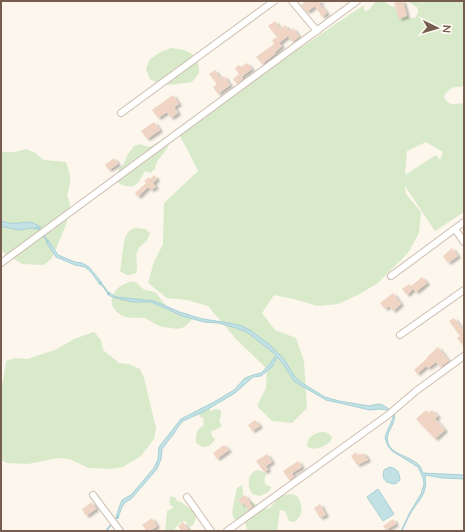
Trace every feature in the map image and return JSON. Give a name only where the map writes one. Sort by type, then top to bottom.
[{"type":"street","points":[[121,113],[274,1]]},
{"type":"street","points":[[292,1],[317,31]]},
{"type":"street","points":[[1,263],[357,1]]},
{"type":"street","points":[[391,276],[464,222]]},
{"type":"street","points":[[455,229],[464,242]]},
{"type":"street","points":[[400,334],[464,290]]},
{"type":"street","points":[[227,531],[388,415],[416,391],[464,356]]},
{"type":"street","points":[[92,495],[120,531]]},
{"type":"street","points":[[187,497],[211,531]]},
{"type":"green space","points":[[376,1],[386,1],[387,4],[402,10],[405,15],[410,18],[415,18],[418,13],[418,8],[407,1],[464,1],[464,84],[461,87],[451,89],[444,97],[450,104],[464,103],[464,212],[435,231],[405,186],[406,194],[421,212],[419,233],[408,253],[378,283],[358,295],[338,304],[317,306],[274,295],[262,313],[275,330],[296,338],[304,361],[307,408],[292,423],[272,421],[257,406],[266,388],[267,369],[236,339],[208,306],[187,300],[167,298],[148,283],[154,262],[163,244],[164,203],[198,171],[177,131],[364,5],[364,11],[369,10]],"holes":[[[426,142],[443,152],[440,160],[436,155],[405,175],[407,151]]]},
{"type":"green space","points":[[171,48],[188,51],[196,59],[199,65],[199,73],[192,82],[170,85],[160,84],[150,79],[146,69],[150,59]]},
{"type":"green space","points":[[164,140],[169,141],[168,146],[156,164],[155,169],[150,173],[145,171],[138,183],[132,186],[125,186],[116,181],[119,168],[123,165],[134,146],[140,144],[148,147]]},
{"type":"green space","points":[[26,149],[35,153],[44,160],[66,162],[70,175],[70,184],[67,195],[70,205],[66,225],[52,258],[44,265],[22,264],[1,251],[1,152],[15,152]]},
{"type":"green space","points":[[134,228],[145,229],[150,233],[146,242],[140,247],[137,253],[136,273],[128,275],[120,271],[126,237]]},
{"type":"green space","points":[[129,282],[136,282],[143,289],[154,292],[169,308],[190,314],[192,319],[180,329],[176,329],[157,325],[144,318],[130,318],[123,316],[113,307],[112,299],[118,288]]},
{"type":"green space","points":[[94,332],[101,340],[103,350],[119,363],[129,364],[140,369],[144,378],[156,428],[154,439],[141,456],[123,467],[111,469],[89,468],[69,459],[58,458],[28,464],[7,463],[1,460],[1,383],[3,382],[6,361],[15,358],[27,359],[55,350],[74,339]]},
{"type":"green space","points":[[205,407],[210,409],[210,411],[216,409],[221,410],[219,421],[222,426],[211,431],[212,436],[215,439],[207,447],[196,443],[196,435],[198,430],[204,425],[204,418],[200,417],[198,412],[200,408]]},
{"type":"green space","points":[[316,433],[327,433],[332,437],[330,442],[316,449],[307,446],[308,440],[312,436]]},
{"type":"green space","points":[[257,470],[262,471],[266,475],[264,480],[265,484],[271,487],[269,492],[260,496],[252,494],[249,487],[251,474]]},
{"type":"green space","points":[[242,485],[243,501],[258,505],[262,509],[268,509],[278,497],[288,494],[295,495],[299,499],[301,505],[302,511],[299,518],[294,522],[289,521],[285,511],[280,510],[277,531],[247,531],[245,521],[234,519],[233,514],[237,488]]},
{"type":"green space","points":[[171,496],[176,498],[177,502],[179,501],[189,508],[197,516],[193,525],[190,527],[185,521],[178,524],[174,531],[165,531],[167,511],[173,508],[170,503]]},
{"type":"water","points":[[1,221],[12,223],[30,222],[41,227],[36,229],[31,228],[18,230],[1,226]]},
{"type":"water","points":[[48,240],[58,255],[75,262],[82,263],[89,267],[102,283],[100,285],[92,273],[85,267],[75,265],[56,257],[46,242]]},
{"type":"water","points":[[109,292],[116,297],[154,301],[182,313],[203,319],[242,326],[269,344],[284,359],[295,377],[302,383],[325,397],[369,406],[378,404],[389,409],[370,410],[326,400],[295,382],[277,357],[272,367],[261,376],[253,377],[235,393],[203,412],[183,421],[162,449],[161,459],[157,469],[131,499],[124,504],[118,519],[116,517],[122,500],[131,495],[154,468],[158,459],[159,447],[181,419],[234,390],[245,378],[261,373],[276,355],[247,332],[218,323],[204,322],[182,316],[151,302],[133,302],[116,298],[107,294]]},
{"type":"water","points":[[394,413],[395,417],[387,439],[393,450],[415,462],[420,466],[423,473],[464,475],[464,479],[442,478],[425,475],[426,484],[423,495],[410,514],[402,531],[410,512],[421,494],[424,484],[418,467],[392,451],[388,446],[385,438],[393,418],[392,414]]},
{"type":"water","points":[[390,467],[398,471],[400,480],[395,484],[387,482],[383,476],[384,470]]},
{"type":"water","points":[[378,489],[394,514],[383,521],[367,497]]},
{"type":"building","points":[[307,1],[322,1],[319,3],[327,13],[322,17],[315,6],[307,12],[301,5]]},
{"type":"building","points":[[403,1],[407,16],[399,19],[394,3]]},
{"type":"building","points":[[275,21],[281,29],[285,25],[289,31],[293,28],[299,37],[292,42],[288,36],[279,43],[282,46],[275,52],[276,53],[262,64],[256,57],[274,44],[272,40],[277,37],[268,26]]},
{"type":"building","points":[[247,63],[252,69],[241,77],[243,79],[237,84],[233,79],[239,74],[235,68],[239,65],[241,67]]},
{"type":"building","points":[[215,70],[220,78],[224,76],[230,85],[218,94],[213,87],[217,84],[209,74]]},
{"type":"building","points":[[173,95],[179,104],[174,107],[178,113],[171,118],[167,112],[158,118],[152,110]]},
{"type":"building","points":[[154,122],[160,130],[147,139],[141,131]]},
{"type":"building","points":[[114,158],[118,164],[109,170],[105,165]]},
{"type":"building","points":[[154,175],[157,179],[153,183],[156,187],[151,190],[148,187],[138,197],[135,193],[146,183],[144,181],[149,177],[150,179]]},
{"type":"building","points":[[452,248],[458,256],[448,263],[443,256]]},
{"type":"building","points":[[422,277],[427,283],[416,292],[413,289],[407,295],[402,289],[409,284],[411,286]]},
{"type":"building","points":[[393,293],[401,304],[393,311],[389,306],[385,309],[380,303]]},
{"type":"building","points":[[454,318],[464,331],[464,347],[457,338],[460,336],[449,321]]},
{"type":"building","points":[[438,347],[449,361],[440,367],[436,362],[428,368],[426,366],[417,374],[414,370]]},
{"type":"building","points":[[426,410],[429,413],[432,410],[438,416],[435,419],[445,430],[435,439],[416,419]]},
{"type":"building","points":[[255,420],[260,426],[252,431],[248,425]]},
{"type":"building","points":[[224,445],[229,450],[217,459],[213,453]]},
{"type":"building","points":[[356,452],[358,456],[364,453],[368,460],[357,465],[351,456]]},
{"type":"building","points":[[267,454],[272,462],[266,466],[268,470],[264,472],[256,461]]},
{"type":"building","points":[[298,461],[302,467],[292,473],[294,477],[289,480],[283,471]]},
{"type":"building","points":[[245,495],[253,507],[248,510],[244,504],[242,505],[238,500]]},
{"type":"building","points":[[92,502],[96,509],[86,516],[82,509]]},
{"type":"building","points":[[320,504],[326,515],[320,518],[314,508]]},
{"type":"building","points":[[152,518],[157,526],[150,531],[147,531],[142,525]]},
{"type":"building","points":[[393,519],[396,524],[386,530],[383,526]]},
{"type":"building","points":[[183,522],[188,529],[181,531],[178,526]]},
{"type":"waterway","points":[[36,227],[48,242]]},
{"type":"waterway","points":[[100,282],[109,294]]},
{"type":"waterway","points":[[106,531],[118,516]]}]
